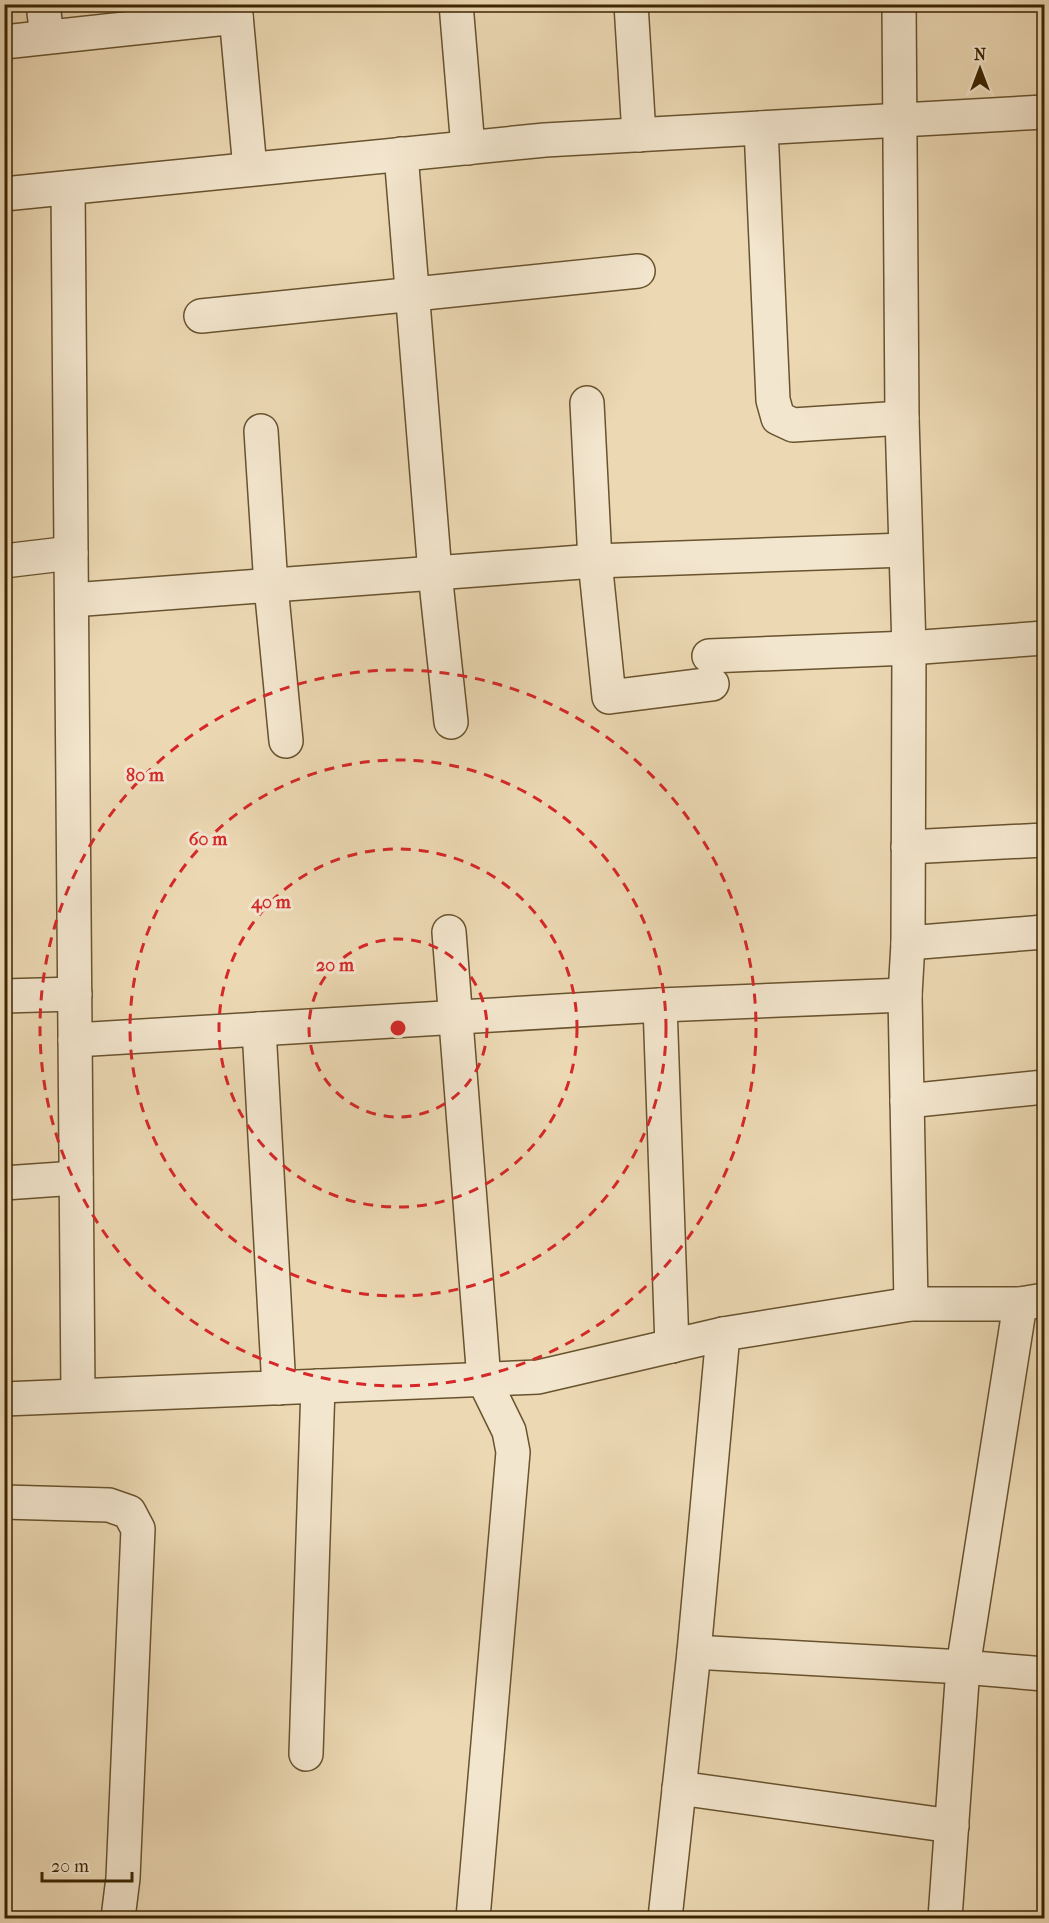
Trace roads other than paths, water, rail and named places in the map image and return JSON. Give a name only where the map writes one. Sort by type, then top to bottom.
[{"type":"street","points":[[43,4],[47,37]]},
{"type":"street","points":[[456,4],[468,147]]},
{"type":"street","points":[[632,4],[639,135]]},
{"type":"street","points":[[899,4],[902,418],[909,648],[908,943],[905,995],[911,1304]]},
{"type":"street","points":[[4,42],[236,11],[250,169]]},
{"type":"street","points":[[4,194],[545,140],[1044,112]]},
{"type":"street","points":[[761,128],[773,400],[778,418],[793,425],[902,418]]},
{"type":"street","points":[[401,154],[435,573],[451,722]]},
{"type":"street","points":[[69,188],[78,1395]]},
{"type":"street","points":[[201,316],[638,271]]},
{"type":"street","points":[[587,404],[596,561],[609,697],[710,670],[909,648],[1044,638]]},
{"type":"street","points":[[261,431],[271,586],[286,741]]},
{"type":"street","points":[[72,600],[596,561],[905,550]]},
{"type":"street","points":[[4,561],[71,553]]},
{"type":"street","points":[[908,848],[1044,840]]},
{"type":"street","points":[[449,932],[483,1380],[509,1431],[513,1452],[473,1918]]},
{"type":"street","points":[[908,943],[1044,932]]},
{"type":"street","points":[[4,996],[75,994]]},
{"type":"street","points":[[75,1040],[660,1005],[905,995]]},
{"type":"street","points":[[660,1005],[672,1346]]},
{"type":"street","points":[[259,1029],[279,1388]]},
{"type":"street","points":[[907,1101],[1044,1087]]},
{"type":"street","points":[[4,1183],[76,1178]]},
{"type":"street","points":[[4,1398],[538,1377],[723,1334],[911,1304],[1032,1302],[963,1667],[945,1918]]},
{"type":"street","points":[[665,1918],[694,1652],[723,1334]]},
{"type":"street","points":[[306,1754],[318,1386]]},
{"type":"street","points":[[4,1502],[110,1505],[129,1512],[138,1529],[123,1878],[118,1918]]},
{"type":"street","points":[[694,1652],[963,1667],[1044,1674]]},
{"type":"street","points":[[679,1788],[952,1826]]}]
